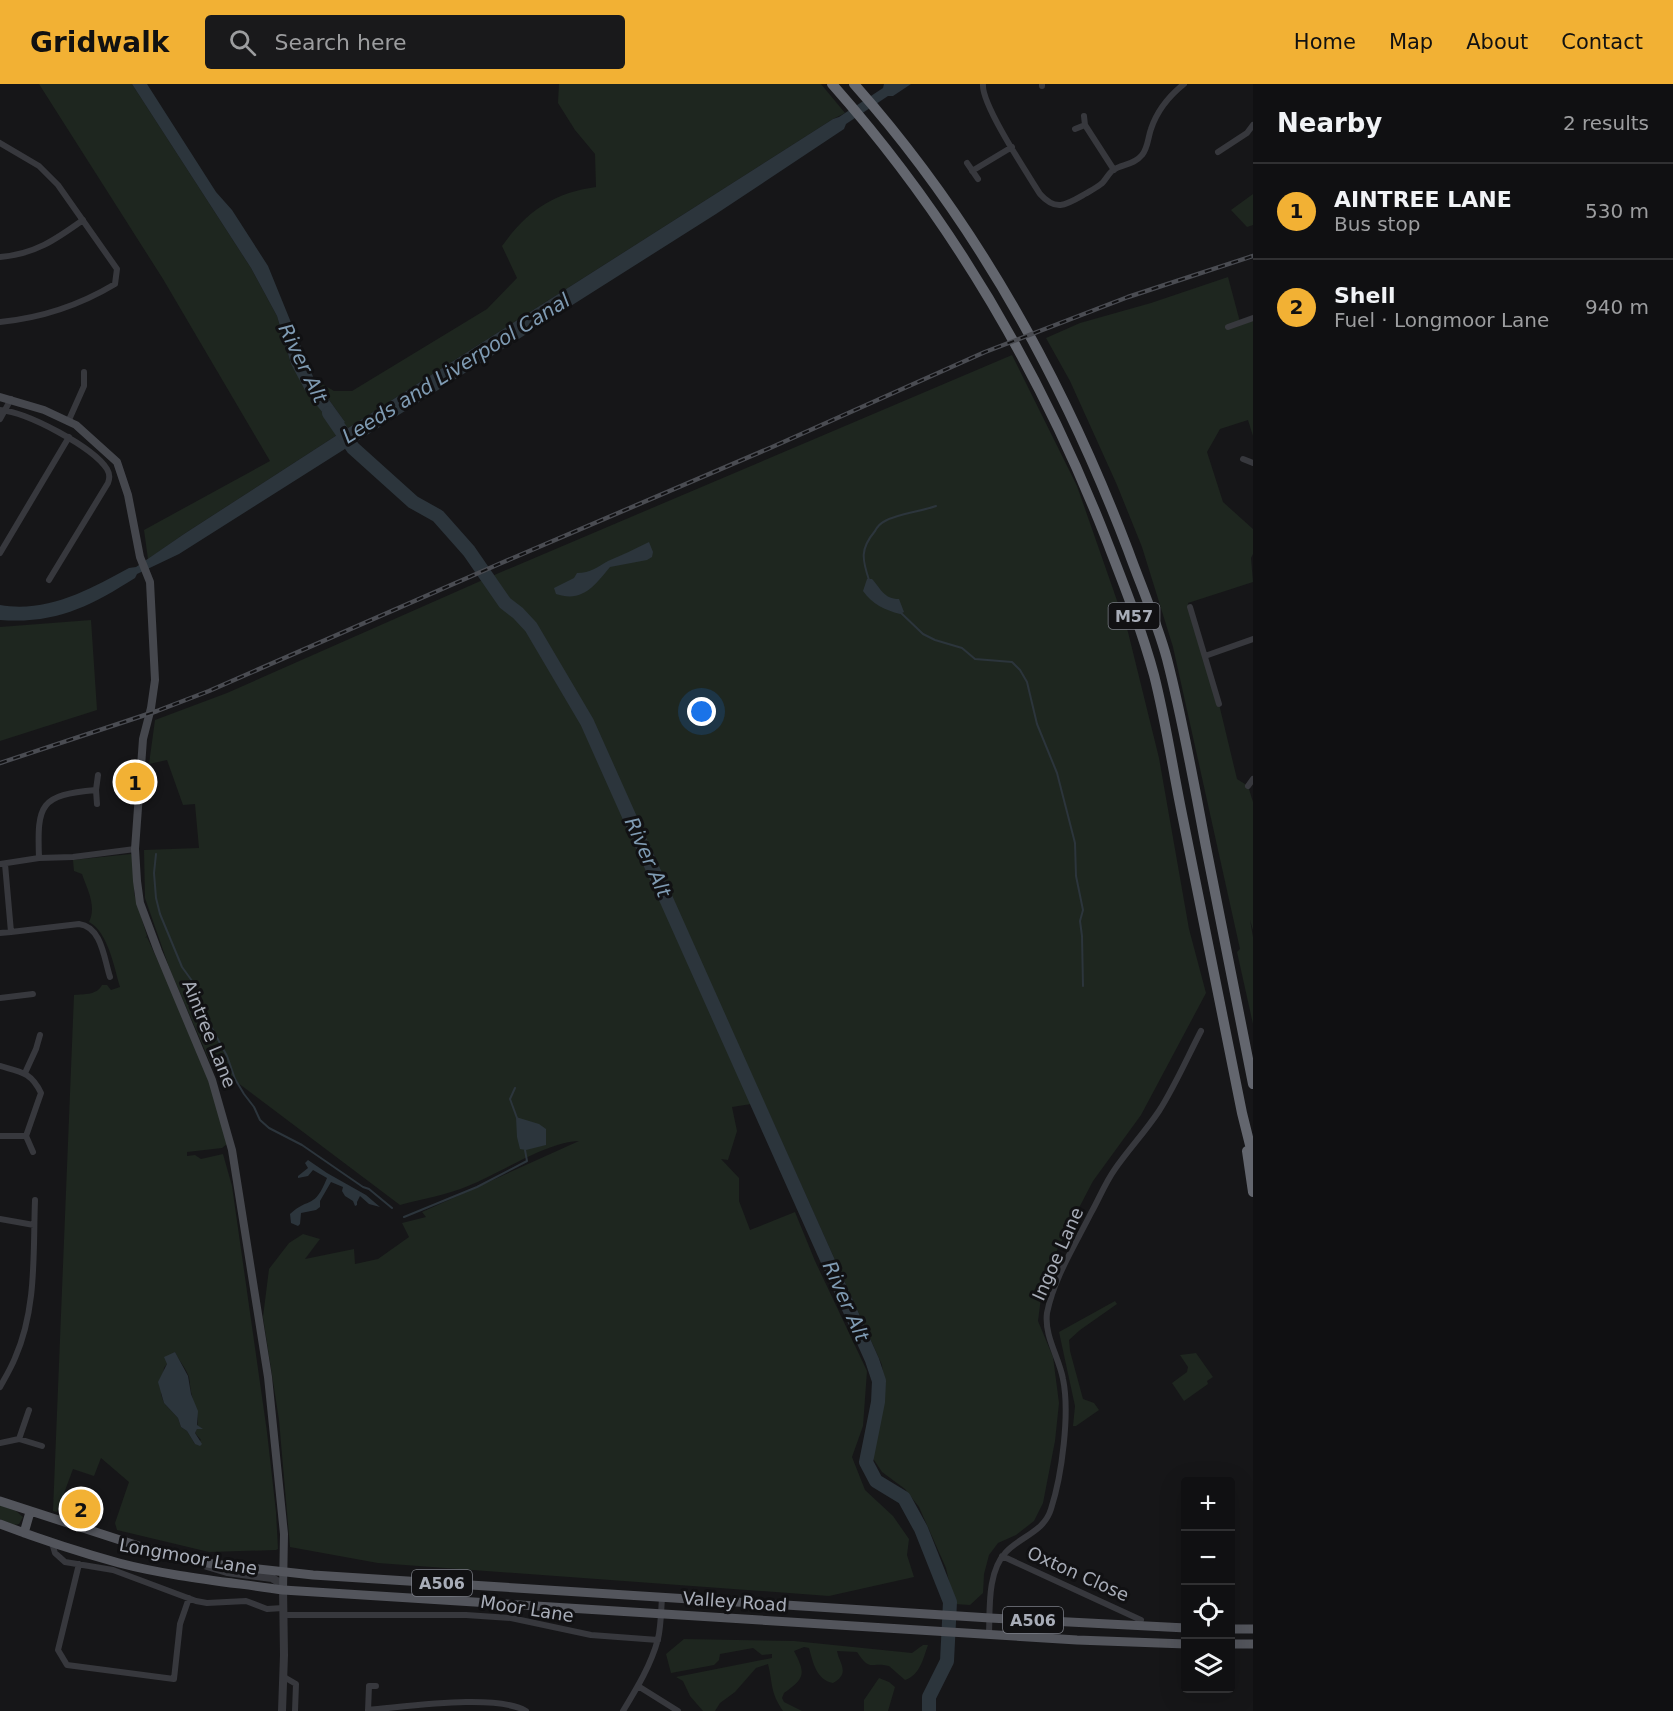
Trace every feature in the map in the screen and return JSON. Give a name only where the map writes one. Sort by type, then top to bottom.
[{"type":"highway","name":"M57","points":[[832,84],[909,178],[947,231],[1010,333],[1080,473],[1118,568],[1154,674],[1242,1113],[1253,1157]]},
{"type":"highway","name":"M57","points":[[855,85],[885,120],[959,220],[1024,325],[1095,467],[1118,524],[1166,656],[1186,743],[1253,1084]]},
{"type":"highway","name":"M57","points":[[1242,1113],[1253,1192]]},
{"type":"main road","name":"Aintree Lane","points":[[0,397],[44,410],[76,425],[117,462],[128,495],[141,560],[150,582],[155,680],[143,739],[135,849],[140,903],[212,1080],[232,1150],[268,1377],[282,1510],[284,1590]]},
{"type":"main road","name":"Longmoor Lane","points":[[0,1501],[112,1539],[186,1560],[284,1572]]},
{"type":"main road","points":[[24,1533],[30,1512]]},
{"type":"main road","name":"Longmoor Lane","points":[[0,1524],[52,1543],[120,1563],[190,1577],[284,1590]]},
{"type":"main road","name":"Valley Road","points":[[284,1572],[662,1598],[1181,1628]]},
{"type":"main road","name":"Valley Road","points":[[284,1590],[934,1631],[1181,1644]]},
{"type":"main road","points":[[1235,1629],[1253,1629]]},
{"type":"main road","points":[[1235,1644],[1253,1644]]},
{"type":"street","points":[[983,84],[982,91],[989,107],[1040,194],[1046,201],[1056,205],[1067,205],[1101,184],[1114,170],[1132,163],[1142,155],[1149,140],[1150,129],[1159,112],[1168,97],[1184,84]]},
{"type":"street","points":[[1084,116],[1085,125],[1114,170]]},
{"type":"street","points":[[1075,129],[1085,125]]},
{"type":"street","points":[[1218,152],[1247,133],[1253,125]]},
{"type":"street","points":[[0,155],[2,145],[39,166],[58,185],[117,269],[115,284],[94,297],[23,320],[0,322]]},
{"type":"street","points":[[972,171],[1012,147]]},
{"type":"street","points":[[967,163],[978,179]]},
{"type":"street","points":[[0,257],[21,255],[42,247],[83,220]]},
{"type":"street","points":[[1228,327],[1253,318]]},
{"type":"street","points":[[68,422],[84,386],[84,372]]},
{"type":"street","points":[[0,419],[11,399]]},
{"type":"street","points":[[3,410],[69,437],[93,455],[108,470],[110,477],[49,580]]},
{"type":"street","points":[[0,554],[69,437]]},
{"type":"street","points":[[1243,459],[1253,463]]},
{"type":"street","points":[[1190,607],[1218,704]]},
{"type":"street","points":[[1205,656],[1253,639]]},
{"type":"street","points":[[97,804],[98,775]]},
{"type":"street","points":[[1248,786],[1253,779]]},
{"type":"street","points":[[39,858],[38,826],[42,809],[55,797],[71,792],[96,790]]},
{"type":"street","points":[[11,932],[2,864],[39,858],[73,857],[135,849]]},
{"type":"street","points":[[0,933],[80,924],[88,926],[97,937],[110,977]]},
{"type":"street","points":[[0,998],[33,994]]},
{"type":"street","name":"Ingoe Lane","points":[[1002,1556],[1045,1521],[1054,1497],[1066,1416],[1063,1378],[1046,1321],[1055,1288],[1113,1172],[1143,1135],[1160,1109],[1201,1031]]},
{"type":"street","points":[[25,1073],[40,1035]]},
{"type":"street","points":[[0,1066],[25,1073],[35,1081],[41,1093],[26,1136],[33,1152]]},
{"type":"street","points":[[0,1136],[26,1136]]},
{"type":"street","points":[[0,1387],[15,1358],[22,1338],[32,1295],[35,1200]]},
{"type":"street","points":[[0,1218],[34,1224]]},
{"type":"street","points":[[19,1439],[28,1410]]},
{"type":"street","points":[[0,1443],[19,1439],[42,1446]]},
{"type":"street","name":"Longmoor Lane","points":[[52,1543],[53,1550],[60,1559],[69,1563],[122,1573],[207,1603],[246,1601],[267,1609],[284,1612]]},
{"type":"street","points":[[989,1634],[993,1582],[996,1567],[1002,1556]]},
{"type":"street","name":"Oxton Close","points":[[1002,1556],[1141,1620]]},
{"type":"street","points":[[186,1560],[227,1572],[272,1578],[280,1583],[284,1590],[282,1711]]},
{"type":"street","points":[[79,1564],[58,1650],[67,1665],[174,1680],[180,1624],[189,1598]]},
{"type":"street","points":[[623,1711],[638,1686],[658,1640],[662,1598]]},
{"type":"street","name":"Moor Lane","points":[[284,1612],[466,1615],[511,1618],[591,1635],[658,1640]]},
{"type":"street","points":[[284,1677],[296,1684],[295,1711]]},
{"type":"street","points":[[376,1686],[369,1686],[368,1711],[437,1708],[475,1701],[516,1707],[526,1711]]},
{"type":"street","points":[[638,1686],[678,1711]]},
{"type":"shaded area","points":[[39,84],[132,84],[251,268],[277,316],[291,364],[345,422],[314,379],[334,391],[352,391],[487,309],[517,278],[502,246],[511,234],[531,214],[554,199],[596,187],[595,154],[575,130],[558,103],[559,84],[821,84],[845,113],[334,437],[148,559],[144,530],[270,461],[163,279]]},
{"type":"shaded area","points":[[1253,194],[1253,225],[1247,227],[1231,210]]},
{"type":"shaded area","points":[[1228,277],[1240,322],[1253,321],[1253,436],[1248,420],[1220,429],[1207,452],[1223,502],[1253,529],[1251,558],[1253,582],[1188,603],[1219,704],[1237,779],[1248,786],[1253,802],[1253,930],[1250,920],[1253,937],[1253,1024],[1237,952],[1240,949],[1173,647],[1142,547],[1117,485],[1070,381],[1046,338],[1080,323],[1151,303]]},
{"type":"shaded area","points":[[1012,355],[1077,486],[1128,632],[1159,758],[1189,929],[1206,993],[1141,1115],[1093,1181],[1058,1248],[1042,1290],[1038,1321],[1053,1357],[1059,1403],[1055,1441],[1043,1503],[1034,1521],[1016,1535],[998,1543],[989,1555],[984,1574],[983,1593],[970,1605],[954,1604],[946,1568],[919,1507],[905,1489],[882,1472],[872,1457],[885,1395],[882,1365],[764,1102],[732,1107],[737,1131],[728,1160],[721,1159],[739,1178],[739,1201],[750,1230],[795,1212],[815,1261],[867,1371],[863,1426],[852,1457],[865,1490],[893,1516],[909,1539],[907,1555],[914,1577],[829,1596],[378,1563],[290,1547],[279,1420],[263,1317],[269,1269],[289,1243],[303,1234],[320,1239],[305,1259],[354,1249],[355,1264],[378,1259],[409,1237],[402,1223],[426,1217],[422,1212],[579,1141],[552,1147],[460,1189],[400,1205],[210,1062],[170,970],[145,898],[144,850],[199,848],[195,804],[183,805],[167,760],[149,764],[155,720],[227,693],[485,579]]},
{"type":"shaded area","points":[[91,620],[97,710],[0,741],[0,627]]},
{"type":"shaded area","points":[[131,854],[135,858],[134,893],[147,936],[145,938],[147,937],[198,1049],[219,1111],[227,1144],[222,1148],[187,1152],[187,1156],[195,1155],[201,1159],[223,1154],[232,1186],[267,1432],[276,1512],[278,1549],[276,1550],[209,1552],[117,1530],[115,1523],[129,1482],[101,1458],[94,1476],[73,1469],[57,1512],[53,1511],[74,995],[94,992],[102,985],[107,985],[111,990],[120,987],[106,942],[96,927],[89,922],[92,910],[90,898],[82,874],[74,871],[73,860]],"holes":[[[175,1352],[189,1377],[197,1412],[198,1423],[195,1433],[201,1440],[195,1444],[187,1431],[181,1427],[178,1418],[164,1403],[161,1394],[164,1368],[170,1356]]]},
{"type":"shaded area","points":[[1115,1301],[1117,1304],[1069,1340],[1083,1399],[1094,1403],[1099,1410],[1073,1426],[1075,1406],[1059,1332]]},
{"type":"shaded area","points":[[1196,1353],[1213,1377],[1207,1381],[1208,1384],[1184,1401],[1172,1383],[1187,1372],[1188,1367],[1180,1355]]},
{"type":"shaded area","points":[[0,1505],[16,1511],[23,1517],[19,1524],[14,1525],[0,1519]]},
{"type":"shaded area","points":[[684,1639],[794,1641],[912,1653],[923,1645],[928,1645],[918,1670],[905,1680],[889,1666],[868,1664],[857,1652],[837,1651],[843,1672],[833,1683],[819,1674],[809,1648],[804,1647],[794,1651],[802,1670],[800,1679],[784,1693],[782,1698],[784,1702],[802,1711],[783,1711],[774,1693],[768,1664],[756,1668],[735,1692],[720,1703],[715,1711],[703,1711],[690,1696],[683,1681],[676,1677],[772,1658],[772,1654],[762,1655],[753,1648],[720,1654],[719,1660],[714,1665],[671,1673],[666,1654]]},
{"type":"shaded area","points":[[879,1678],[895,1687],[888,1711],[864,1711],[864,1700]]},
{"type":"water","points":[[132,84],[147,84],[216,192],[232,210],[268,266],[314,379],[345,422],[336,429],[306,392],[291,364],[277,316],[251,268]]},
{"type":"water","name":"Leeds and Liverpool Canal","points":[[884,84],[911,84],[893,96],[888,96],[846,124],[844,129],[716,214],[179,554],[137,574],[135,578],[87,605],[71,611],[38,619],[0,620],[0,605],[17,607],[51,603],[99,584],[129,568],[136,567],[334,437],[839,117],[883,88]]},
{"type":"water","points":[[649,542],[653,552],[652,557],[647,560],[610,567],[588,591],[581,594],[565,596],[556,594],[554,588],[574,578],[577,573],[590,571]]},
{"type":"water","points":[[867,579],[872,579],[886,595],[899,599],[904,612],[900,614],[889,611],[870,600],[863,591]]},
{"type":"water","points":[[516,1117],[539,1124],[546,1129],[546,1145],[526,1150],[520,1149]]},
{"type":"water","points":[[308,1160],[366,1195],[380,1207],[369,1204],[360,1196],[355,1206],[353,1201],[345,1196],[342,1191],[343,1187],[331,1182],[320,1201],[320,1207],[301,1213],[298,1226],[291,1223],[290,1214],[315,1199],[327,1178],[313,1170],[308,1176],[298,1178],[308,1168],[305,1163]]},
{"type":"water","points":[[175,1352],[188,1376],[191,1394],[198,1411],[197,1425],[203,1429],[197,1429],[195,1433],[202,1444],[200,1446],[195,1444],[187,1431],[181,1427],[178,1418],[164,1403],[158,1382],[167,1364],[164,1357]]},
{"type":"waterway","name":"River Alt","points":[[329,413],[353,448],[413,502],[438,516],[469,551],[505,603],[531,627],[587,722],[872,1360],[879,1381],[878,1402],[866,1462],[876,1481],[904,1498],[921,1529],[950,1602],[947,1661],[929,1697],[929,1711]]},
{"type":"waterway","points":[[869,580],[864,554],[870,537],[878,527],[891,518],[936,506]]},
{"type":"waterway","points":[[899,611],[923,634],[962,648],[975,659],[1012,662],[1027,682],[1037,724],[1057,773],[1075,843],[1076,876],[1083,910],[1080,921],[1083,986]]},
{"type":"waterway","points":[[156,854],[154,873],[160,914],[182,967],[195,985],[197,1009],[208,1021],[227,1056],[235,1079],[260,1120],[269,1128],[302,1145],[369,1189],[392,1208]]},
{"type":"waterway","points":[[515,1088],[510,1099],[517,1118]]},
{"type":"waterway","points":[[404,1217],[477,1187],[527,1161],[525,1150]]},
{"type":"railway","points":[[0,763],[157,711],[209,691],[770,448],[985,352],[1128,297],[1253,256]]},
{"type":"place","name":"AINTREE LANE","points":[[135,782]]},
{"type":"place","name":"Shell","points":[[81,1509]]}]
